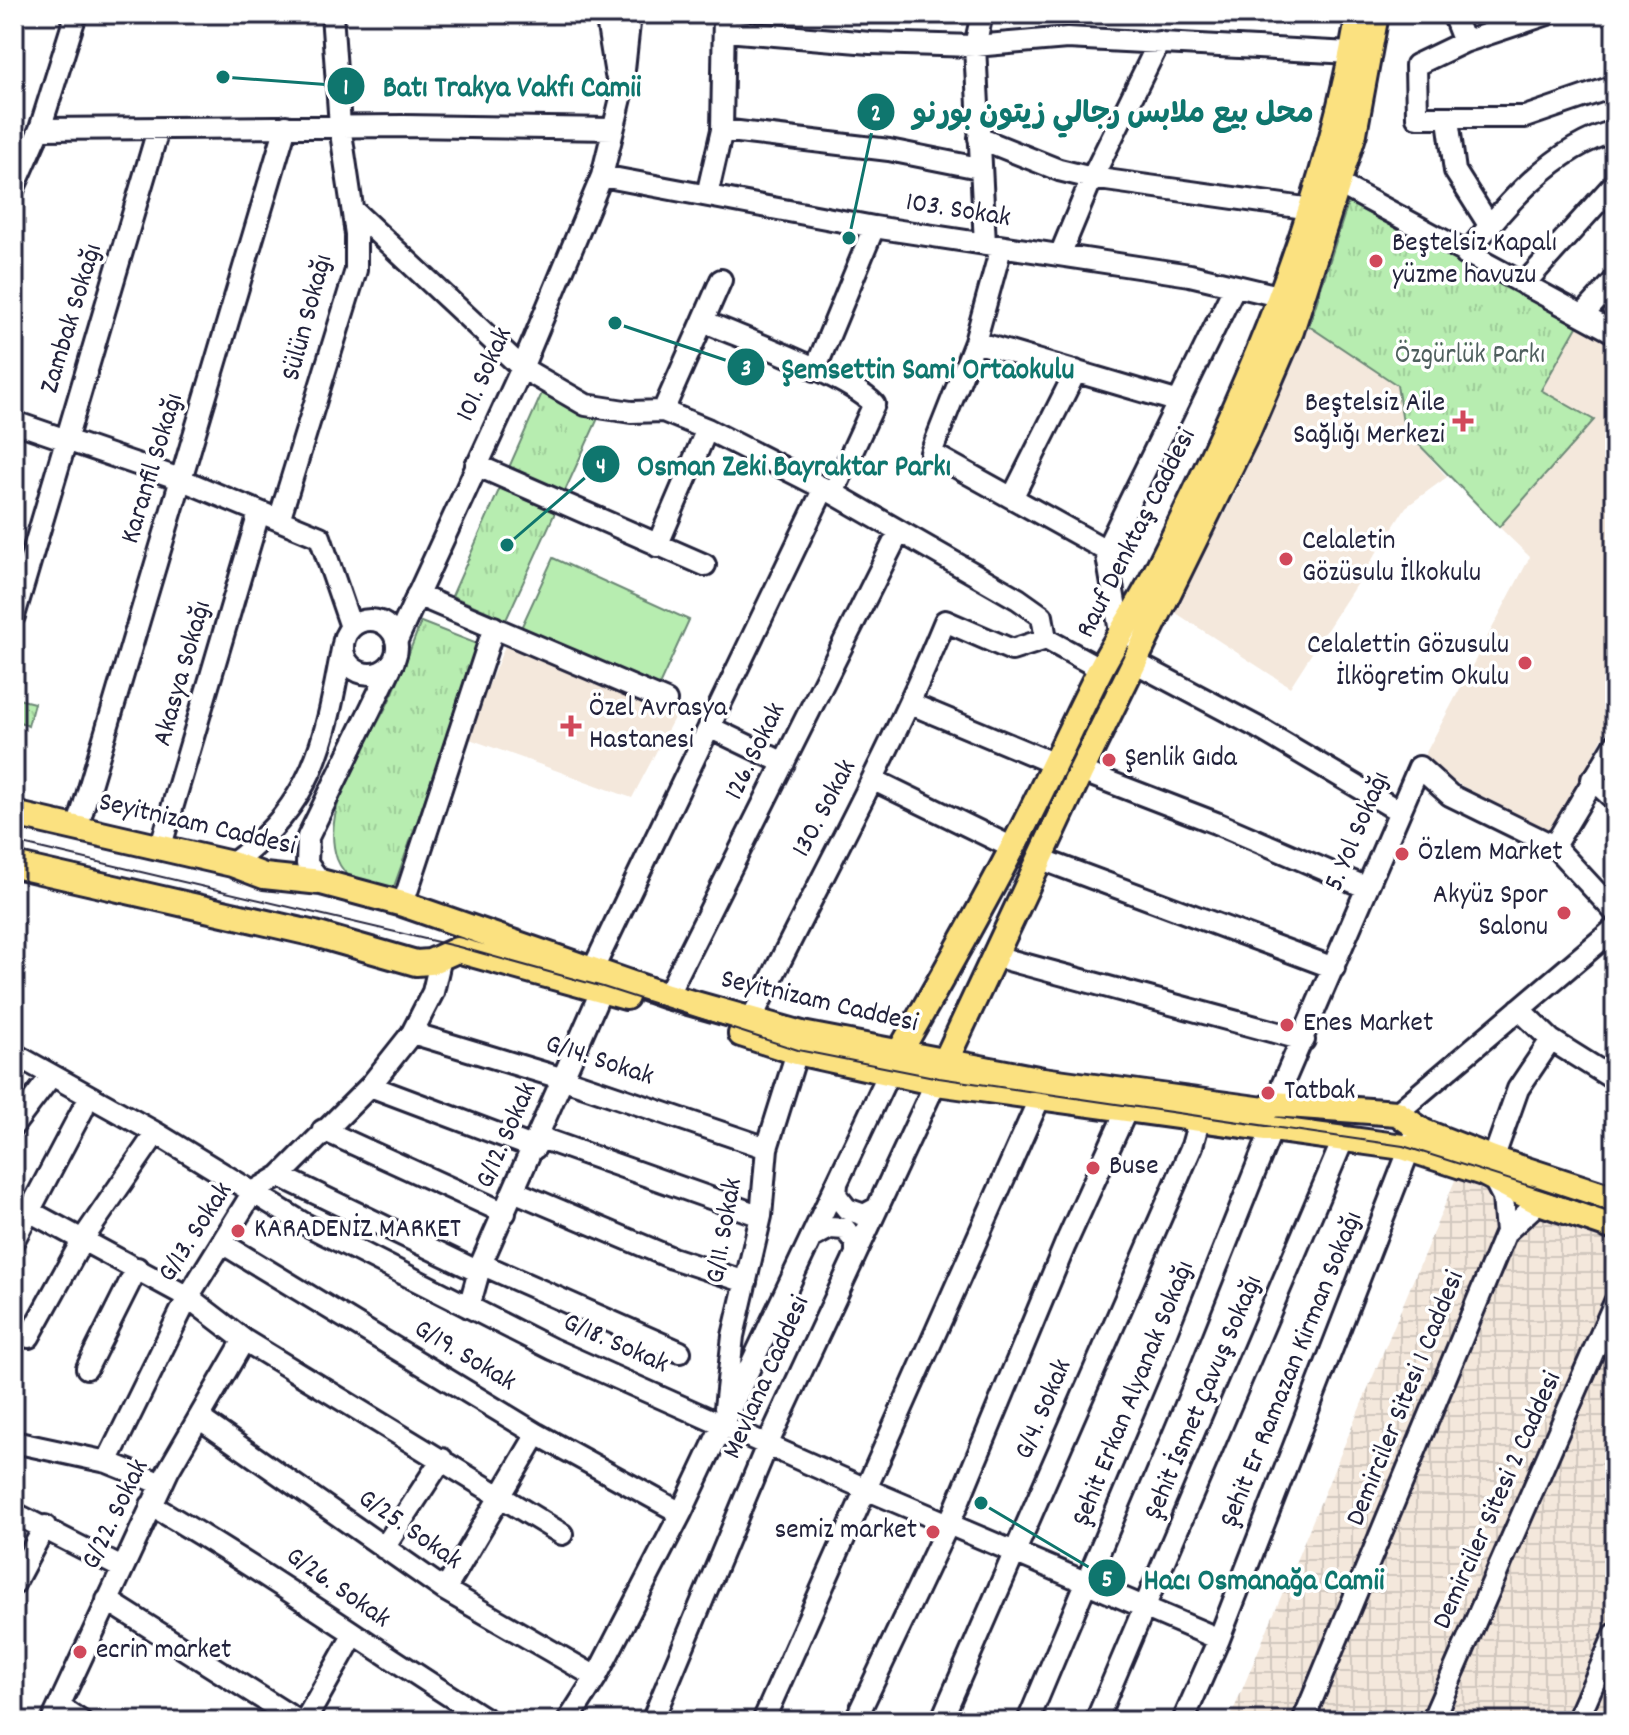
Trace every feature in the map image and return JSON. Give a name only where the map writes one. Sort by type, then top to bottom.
[{"type":"main road","name":"Rauf Denktaş Caddesi","points":[[941,1072],[1081,771],[1140,653],[1163,582],[1212,483],[1266,389],[1294,294],[1312,209],[1333,137],[1359,14]]},
{"type":"main road","name":"Rauf Denktaş Caddesi","points":[[1294,294],[1339,184],[1362,97],[1376,14]]},
{"type":"main road","name":"Rauf Denktaş Caddesi","points":[[894,1063],[1013,848],[1120,632],[1163,582]]},
{"type":"main road","name":"Seyitnizam Caddesi","points":[[14,814],[232,864],[264,876],[321,882],[403,904],[797,1052],[894,1063],[1040,1097],[1271,1131],[1343,1140],[1408,1130]]},
{"type":"main road","name":"Seyitnizam Caddesi","points":[[14,865],[315,934],[416,963],[457,950],[598,979],[667,996],[894,1063]]},
{"type":"main road","name":"Seyitnizam Caddesi","points":[[941,1072],[1264,1110],[1274,1104],[1408,1130],[1493,1163],[1615,1199]]},
{"type":"main road","name":"Seyitnizam Caddesi","points":[[1493,1163],[1539,1202],[1615,1228]]},
{"type":"street","name":"Sülün Sokağı","points":[[269,517],[356,270],[353,210],[340,126],[332,14]]},
{"type":"street","points":[[606,14],[621,98]]},
{"type":"street","points":[[621,98],[630,14]]},
{"type":"street","points":[[982,14],[975,46],[979,168],[993,246],[975,342],[931,453],[1106,550]]},
{"type":"street","points":[[1453,14],[1464,42]]},
{"type":"street","points":[[1548,14],[1464,42],[1416,65],[1417,117],[1525,117],[1615,86]]},
{"type":"street","points":[[14,188],[40,129],[75,16]]},
{"type":"street","points":[[707,195],[722,130],[725,22],[870,43],[975,46],[1067,38],[1351,53]]},
{"type":"street","points":[[1060,255],[1092,178],[1159,42]]},
{"type":"street","name":"101. Sokak","points":[[394,661],[397,640],[522,368],[602,176],[621,98]]},
{"type":"street","points":[[1448,119],[1455,171],[1489,225]]},
{"type":"street","name":"Karanfil Sokağı","points":[[77,829],[286,126]]},
{"type":"street","points":[[40,129],[340,126],[613,129]]},
{"type":"street","name":"Zambak Sokağı","points":[[14,616],[158,130]]},
{"type":"street","points":[[722,130],[889,150],[979,168]]},
{"type":"street","points":[[1466,255],[1489,225],[1559,158],[1588,138],[1615,131]]},
{"type":"street","points":[[979,138],[1059,170],[1092,178],[1312,209]]},
{"type":"street","name":"103. Sokak","points":[[602,176],[874,227],[1294,294]]},
{"type":"street","points":[[1524,284],[1615,183]]},
{"type":"street","points":[[1339,184],[1615,333]]},
{"type":"street","points":[[353,210],[522,368],[586,405],[631,412],[663,411],[707,429],[829,490],[973,571],[1030,608],[1042,616],[1046,639],[1101,669]]},
{"type":"street","points":[[703,321],[815,370],[874,227]]},
{"type":"street","points":[[663,411],[721,280]]},
{"type":"street","points":[[1583,315],[1615,280]]},
{"type":"street","points":[[1235,286],[1176,401],[1106,550],[1120,632],[1140,653],[1397,810]]},
{"type":"street","points":[[975,342],[1176,401]]},
{"type":"street","name":"G/12. Sokak","points":[[469,1307],[480,1268],[564,1079],[598,979],[709,727],[874,404],[865,395],[815,370]]},
{"type":"street","points":[[1013,496],[1076,371]]},
{"type":"street","points":[[14,422],[180,479],[320,537],[358,628],[328,725],[298,799],[265,839],[232,864]]},
{"type":"street","points":[[657,546],[707,429]]},
{"type":"street","points":[[476,465],[705,565]]},
{"type":"street","name":"Akasya Sokağı","points":[[160,849],[269,517]]},
{"type":"street","name":"126. Sokak","points":[[667,996],[899,532]]},
{"type":"street","points":[[394,661],[380,672],[362,673],[347,662],[358,628],[417,595],[666,701]]},
{"type":"street","name":"130. Sokak","points":[[750,1022],[911,704],[945,621],[1012,650],[1046,639]]},
{"type":"street","points":[[358,628],[388,625],[397,640]]},
{"type":"street","points":[[403,904],[494,627]]},
{"type":"street","points":[[321,882],[307,864],[308,837],[394,661]]},
{"type":"street","points":[[911,704],[1055,764]]},
{"type":"street","points":[[709,727],[784,763]]},
{"type":"street","points":[[1554,846],[1615,744]]},
{"type":"street","name":"5. Yol Sokağı","points":[[1274,1104],[1304,1040],[1397,810],[1419,767],[1450,795],[1554,846],[1615,912]]},
{"type":"street","points":[[1081,771],[1216,823],[1365,887]]},
{"type":"street","points":[[1592,779],[1615,800]]},
{"type":"street","points":[[874,780],[1013,848]]},
{"type":"street","points":[[1041,859],[1334,968]]},
{"type":"street","points":[[1408,1130],[1519,1009],[1615,928]]},
{"type":"street","points":[[994,956],[1304,1040]]},
{"type":"street","name":"G/13. Sokak","points":[[107,1462],[188,1297],[253,1192],[280,1176],[370,1086],[412,1033],[433,992],[441,957]]},
{"type":"street","points":[[1519,1009],[1551,1040],[1614,1079]]},
{"type":"street","name":"G/14. Sokak","points":[[412,1033],[564,1079],[767,1148]]},
{"type":"street","points":[[1506,1232],[1503,1197],[1493,1163],[1518,1089],[1551,1040]]},
{"type":"street","name":"G/11. Sokak","points":[[724,1423],[733,1336],[761,1216],[767,1148],[797,1052]]},
{"type":"street","name":"G/18. Sokak","points":[[14,1054],[156,1133],[303,1223],[552,1349],[724,1423],[866,1489],[1219,1639]]},
{"type":"street","name":"Mevlana Caddesi","points":[[568,1721],[596,1677],[681,1513],[894,1063]]},
{"type":"street","name":"Mevlana Caddesi","points":[[652,1721],[768,1443],[941,1072]]},
{"type":"street","points":[[14,1125],[51,1076]]},
{"type":"street","points":[[370,1086],[761,1216]]},
{"type":"street","points":[[763,1721],[1040,1097]]},
{"type":"street","points":[[14,1240],[83,1109]]},
{"type":"street","points":[[855,1721],[947,1521],[955,1510],[1065,1245],[1127,1109]]},
{"type":"street","name":"G/4. Sokak","points":[[941,1721],[1192,1146],[1199,1121]]},
{"type":"street","points":[[323,1130],[505,1213]]},
{"type":"street","name":"Şehit Er Ramazan Kirman Sokağı","points":[[1183,1721],[1219,1639],[1408,1130]]},
{"type":"street","name":"Şehit Erkan Alyanak Sokağı","points":[[1028,1721],[1088,1582],[1271,1131]]},
{"type":"street","points":[[29,1337],[83,1239],[156,1133]]},
{"type":"street","name":"Şehit İsmet Çavuş Sokağı","points":[[1096,1721],[1148,1607],[1343,1140]]},
{"type":"street","points":[[1493,1163],[1615,1190]]},
{"type":"street","points":[[280,1176],[480,1268],[680,1352]]},
{"type":"street","points":[[837,1184],[836,1195],[847,1209],[864,1215],[877,1208]]},
{"type":"street","points":[[516,1192],[672,1258],[746,1282]]},
{"type":"street","name":"Demirciler Sitesi 1 Caddesi","points":[[1303,1721],[1506,1232],[1539,1202]]},
{"type":"street","points":[[29,1211],[188,1297],[244,1340],[442,1459],[499,1499],[562,1534]]},
{"type":"street","points":[[813,1237],[830,1228],[845,1229],[856,1243],[856,1253]]},
{"type":"street","name":"G/19. Sokak","points":[[222,1243],[537,1434],[681,1513]]},
{"type":"street","points":[[87,1368],[137,1268]]},
{"type":"street","name":"Demirciler Sitesi 2 Caddesi","points":[[1432,1721],[1615,1302]]},
{"type":"street","name":"G/22. Sokak","points":[[56,1714],[151,1505],[244,1340]]},
{"type":"street","name":"G/25. Sokak","points":[[199,1418],[445,1590],[596,1677]]},
{"type":"street","points":[[445,1590],[537,1434]]},
{"type":"street","points":[[14,1442],[107,1462],[162,1484]]},
{"type":"street","points":[[384,1548],[442,1459]]},
{"type":"street","name":"G/26. Sokak","points":[[151,1505],[266,1573],[489,1721]]},
{"type":"street","points":[[14,1513],[45,1526],[122,1568]]},
{"type":"street","points":[[14,1584],[45,1526]]},
{"type":"street","points":[[107,1600],[298,1721]]},
{"type":"street","points":[[305,1721],[354,1634]]},
{"type":"street","points":[[1577,1721],[1615,1634]]},
{"type":"street","points":[[56,1714],[81,1721]]},
{"type":"shaded area","points":[[1578,325],[1615,346],[1615,714],[1550,837],[1421,762],[1530,557],[1499,527],[1593,420],[1541,390]]},
{"type":"shaded area","name":"Celaletin Gözüsulu İlkokulu","points":[[1309,326],[1397,385],[1404,429],[1447,477],[1406,507],[1290,687],[1173,611],[1238,488]]},
{"type":"shaded area","name":"Özel Avrasya Hastanesi","points":[[507,641],[676,714],[632,798],[467,738]]},
{"type":"shaded area","points":[[1458,1173],[1615,1239],[1615,1721],[1229,1721]]},
{"type":"green space","name":"Özgürlük Parkı","points":[[1349,200],[1578,325],[1541,390],[1594,420],[1499,527],[1404,429],[1397,385],[1309,326]]},
{"type":"green space","points":[[542,393],[599,416],[506,620],[452,596]]},
{"type":"green space","points":[[553,558],[689,620],[657,690],[521,628]]},
{"type":"green space","points":[[421,622],[480,645],[392,892],[359,882],[341,867],[333,839],[334,819],[348,778],[393,693]]},
{"type":"green space","points":[[14,698],[34,703],[28,726],[18,721]]},
{"type":"tram line","points":[[14,842],[459,947],[603,987],[798,1050],[939,1078],[1403,1146],[1615,1213]]},
{"type":"place","name":"Batı Trakya Vakfı Camii","points":[[223,77]]},
{"type":"place","name":"محل بيع ملابس رجالي زيتون بورنو","points":[[849,238]]},
{"type":"place","name":"Beştelsiz Kapalı yüzme havuzu","points":[[1376,261]]},
{"type":"place","name":"Şemsettin Sami Ortaokulu","points":[[615,323]]},
{"type":"place","name":"Beştelsiz Aile Sağlığı Merkezi","points":[[1463,421]]},
{"type":"place","name":"Osman Zeki Bayraktar Parkı","points":[[507,545]]},
{"type":"place","name":"Celaletin Gözüsulu İlkokulu","points":[[1286,559]]},
{"type":"place","name":"Celalettin Gözusulu İlkögretim Okulu","points":[[1525,663]]},
{"type":"place","name":"Özel Avrasya Hastanesi","points":[[571,726]]},
{"type":"place","name":"Şenlik Gıda","points":[[1109,760]]},
{"type":"place","name":"Özlem Market","points":[[1402,854]]},
{"type":"place","name":"Akyüz Spor Salonu","points":[[1564,913]]},
{"type":"place","name":"Enes Market","points":[[1287,1025]]},
{"type":"place","name":"Tatbak","points":[[1268,1093]]},
{"type":"place","name":"Buse","points":[[1093,1168]]},
{"type":"place","name":"KARADENİZ MARKET","points":[[238,1231]]},
{"type":"place","name":"Hacı Osmanağa Camii","points":[[981,1503]]},
{"type":"place","name":"semiz market","points":[[933,1532]]},
{"type":"place","name":"ecrin market","points":[[80,1652]]}]
